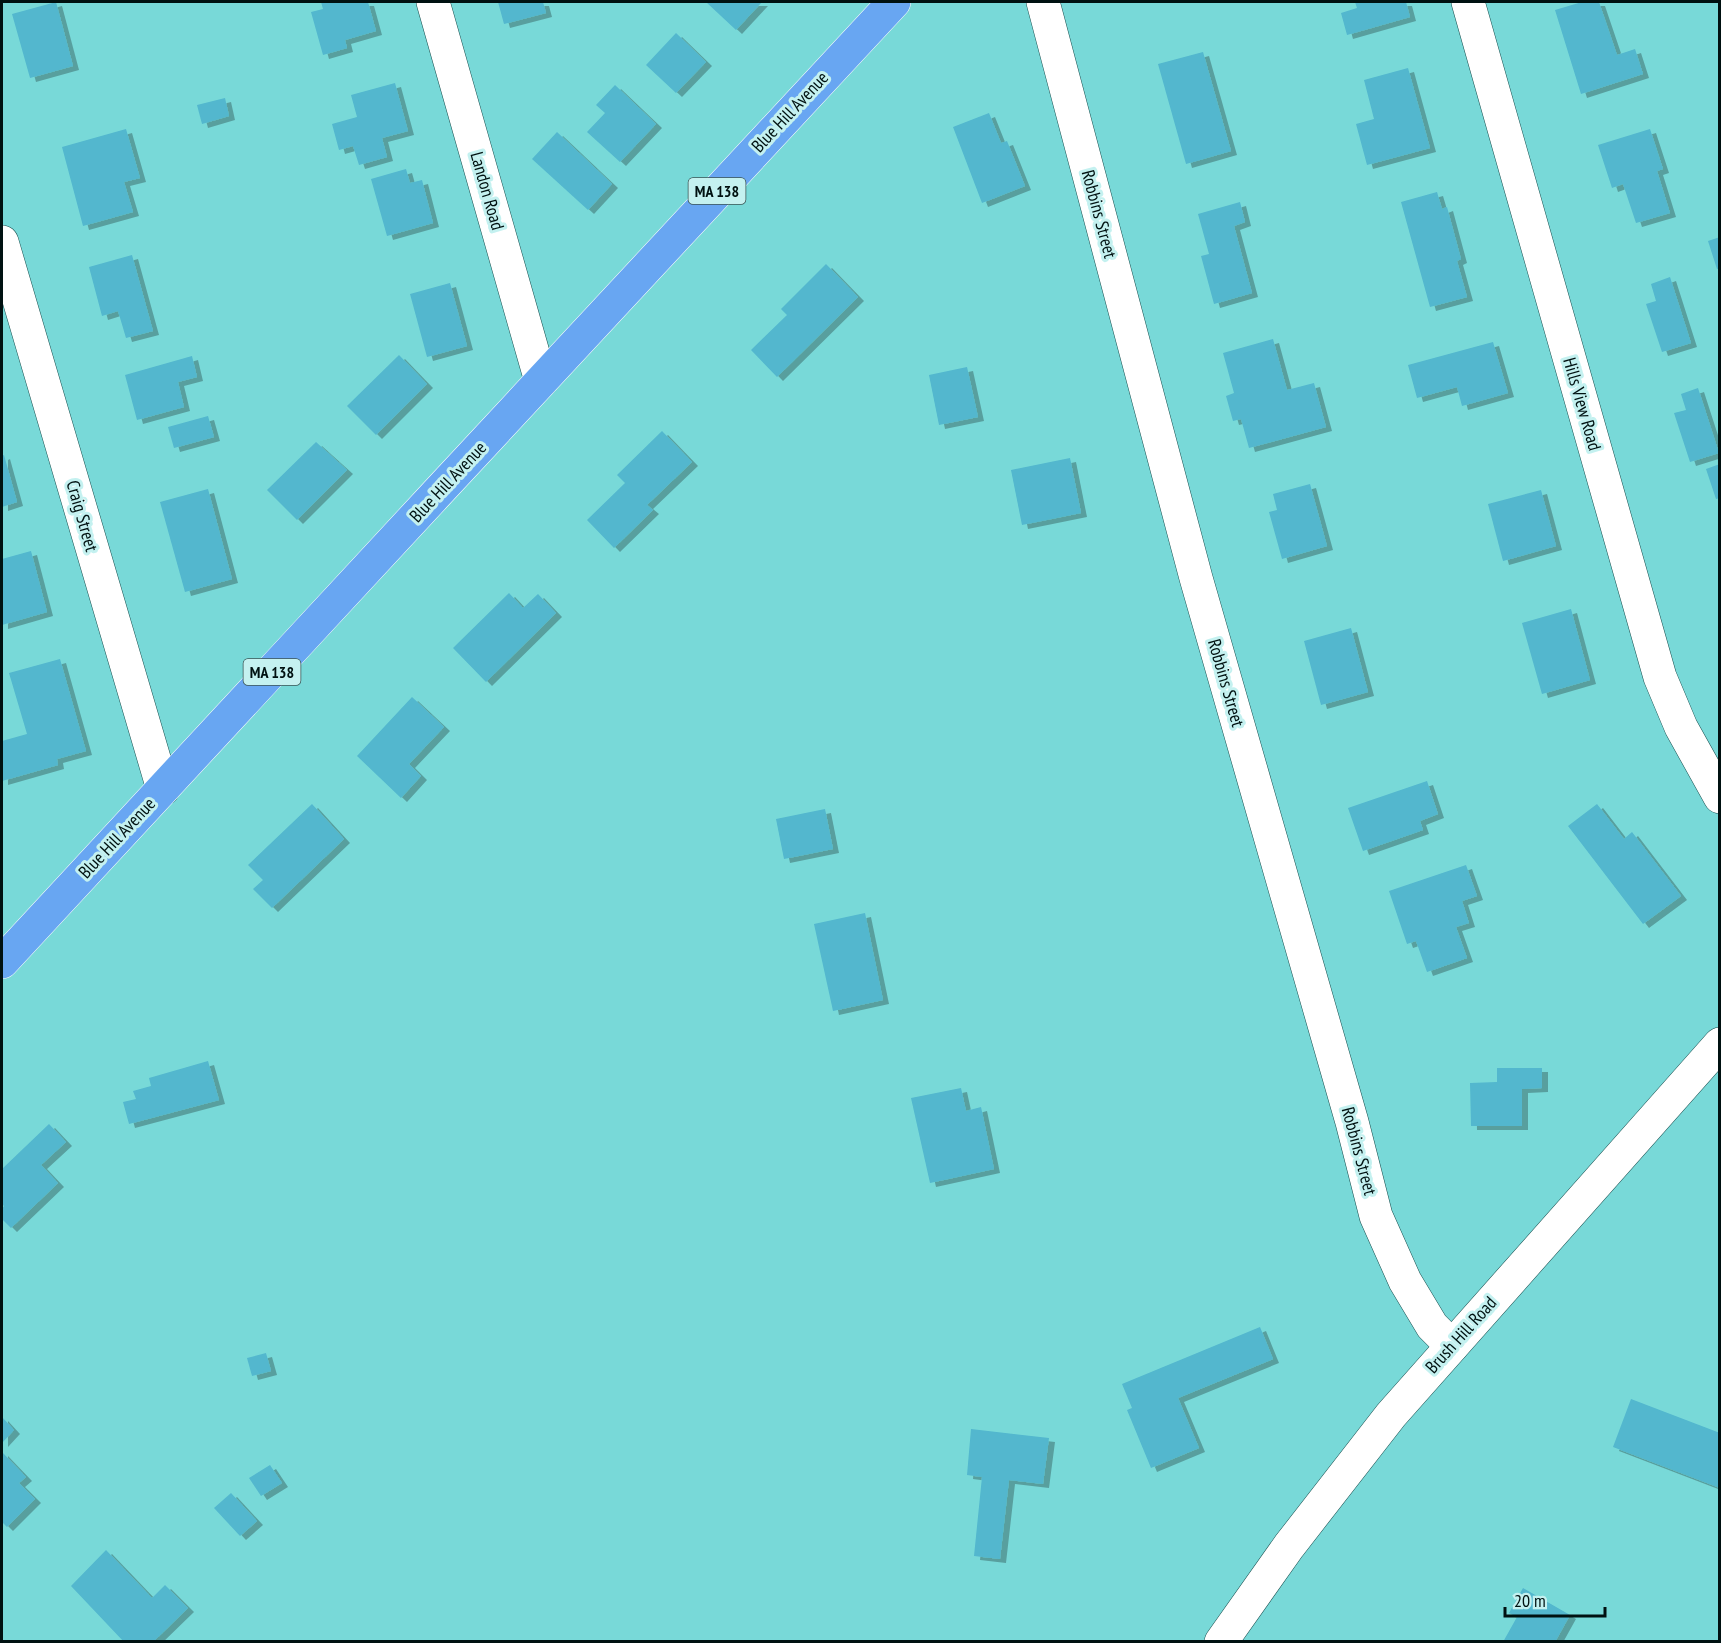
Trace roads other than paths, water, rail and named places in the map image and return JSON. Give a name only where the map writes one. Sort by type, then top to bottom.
[{"type":"highway","name":"Blue Hill Avenue","points":[[2,962],[603,312],[894,2]]},
{"type":"street","name":"Landon Road","points":[[433,2],[541,381]]},
{"type":"street","name":"Robbins Street","points":[[1043,2],[1196,578],[1352,1122],[1376,1216],[1405,1281],[1432,1326],[1452,1346]]},
{"type":"street","name":"Hills View Road","points":[[1468,2],[1660,677],[1681,727],[1719,797]]},
{"type":"street","name":"Craig Street","points":[[2,242],[163,789]]},
{"type":"street","name":"Brush Hill Road","points":[[1221,1641],[1270,1571],[1391,1415],[1719,1044]]}]
